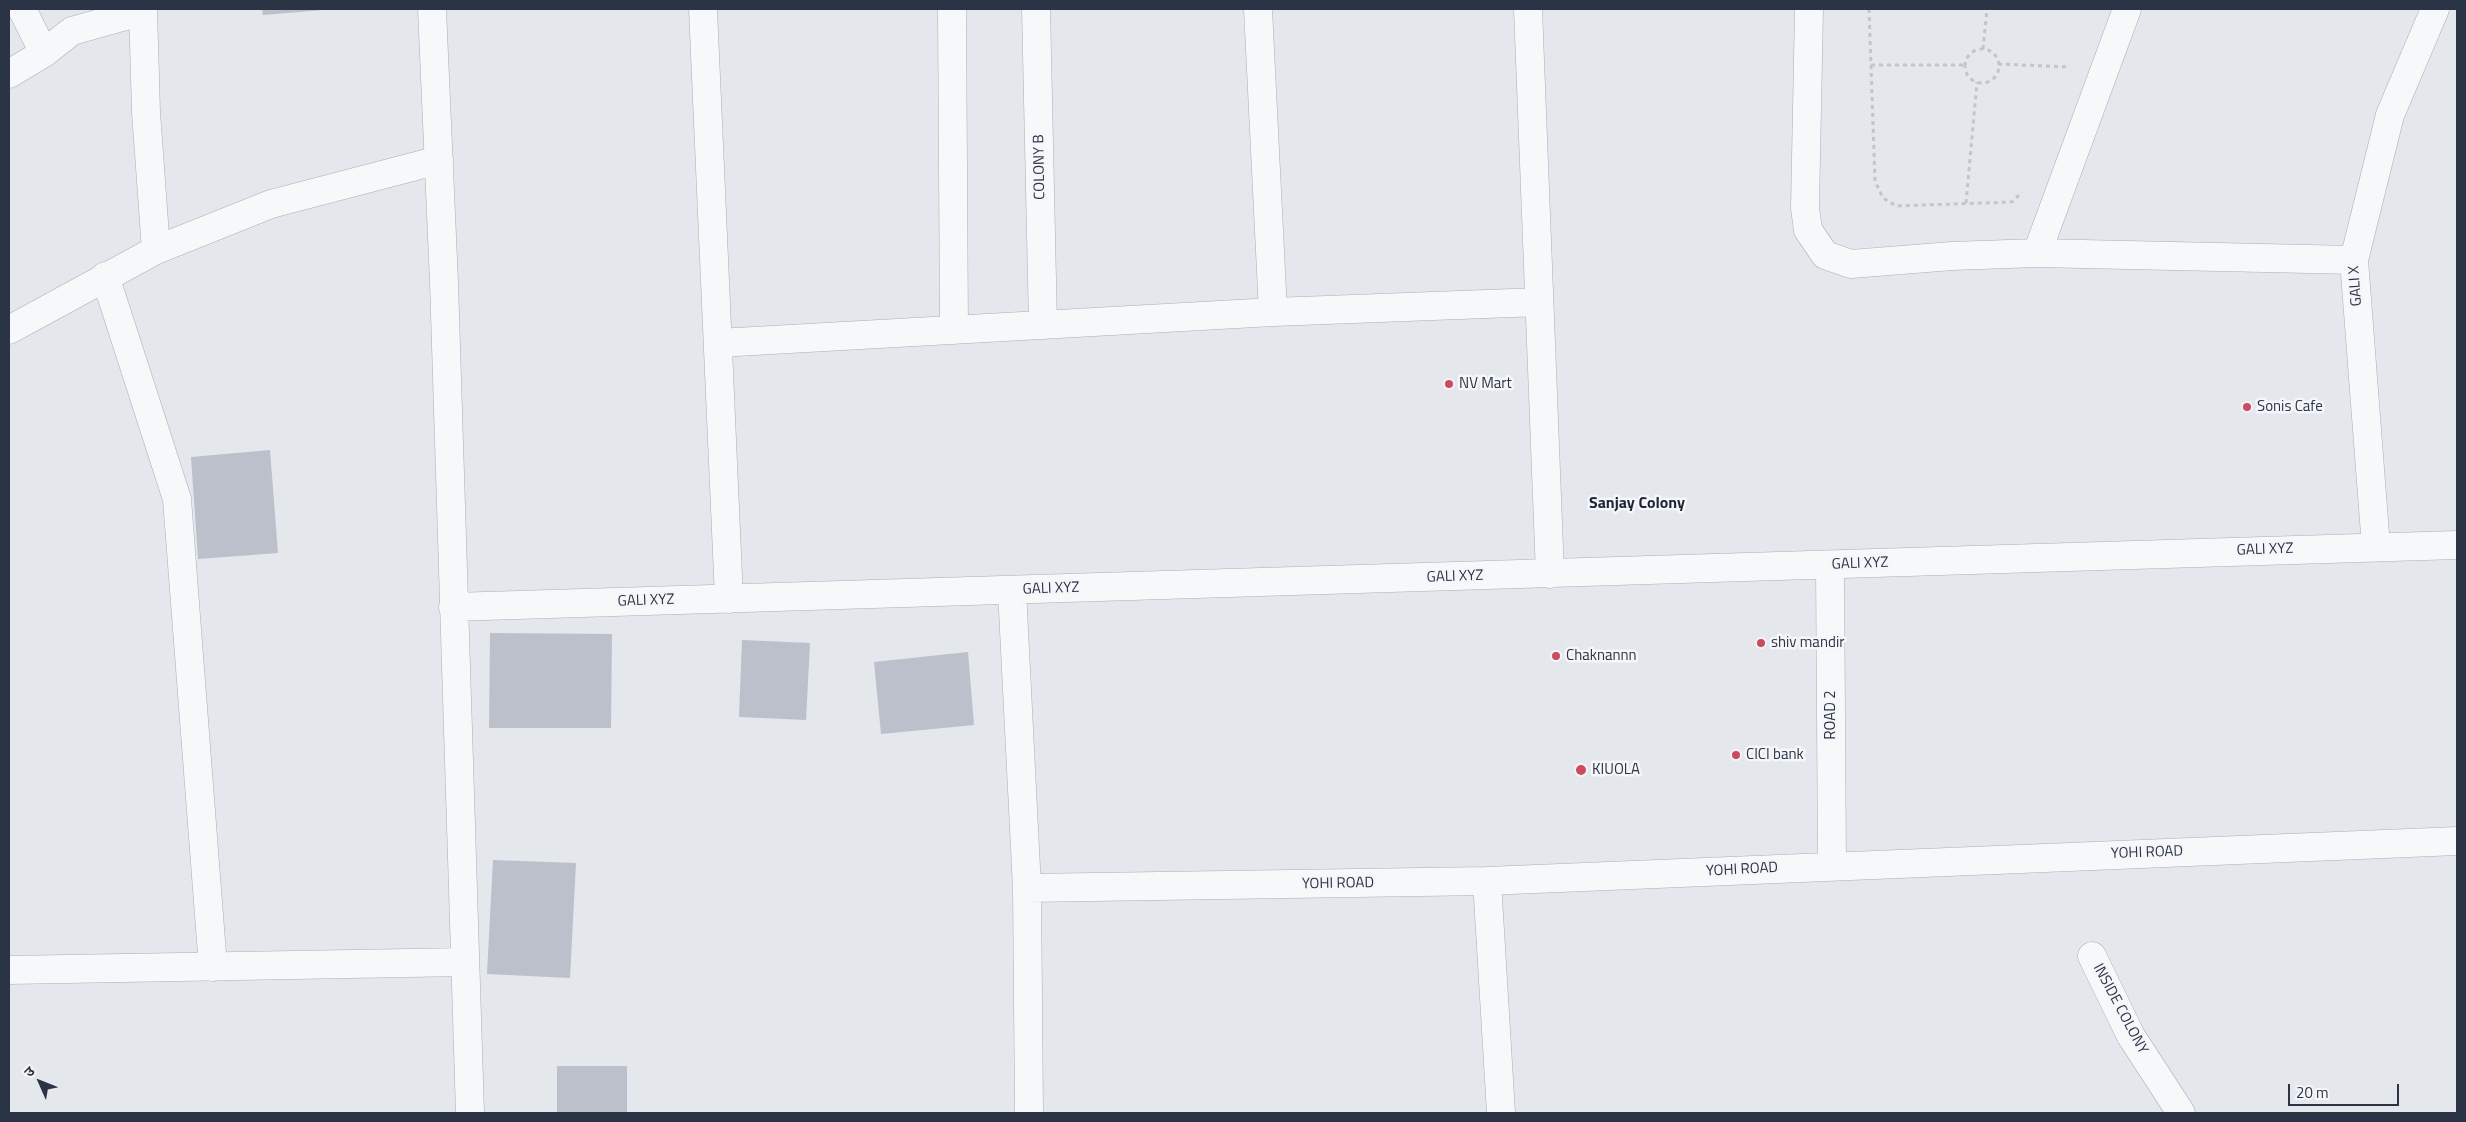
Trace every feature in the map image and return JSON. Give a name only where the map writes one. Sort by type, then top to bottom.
[{"type":"street","points":[[22,9],[44,53]]},
{"type":"street","points":[[432,9],[470,1113]]},
{"type":"street","points":[[703,9],[729,599]]},
{"type":"street","points":[[952,9],[954,330]]},
{"type":"street","name":"COLONY B","points":[[1036,9],[1044,325]]},
{"type":"street","points":[[1258,9],[1273,312]]},
{"type":"street","points":[[1528,9],[1550,574]]},
{"type":"street","points":[[1809,9],[1805,208],[1808,230],[1825,255],[1851,264],[1952,256],[2037,253],[2354,260]]},
{"type":"street","points":[[2037,253],[2127,9]]},
{"type":"street","name":"GALI X","points":[[2376,547],[2354,260],[2390,115],[2435,9]]},
{"type":"street","points":[[9,74],[44,53],[72,31],[143,10],[146,112],[156,250]]},
{"type":"street","points":[[9,330],[105,276],[156,250],[271,204],[438,160]]},
{"type":"street","points":[[105,276],[177,499],[213,967]]},
{"type":"street","points":[[718,343],[1273,312],[1539,302]]},
{"type":"street","name":"GALI XYZ","points":[[453,607],[2457,545]]},
{"type":"street","name":"ROAD 2","points":[[1830,565],[1832,866]]},
{"type":"street","points":[[1012,590],[1027,888],[1029,1113]]},
{"type":"street","name":"YOHI ROAD","points":[[1027,888],[1487,881],[2457,841]]},
{"type":"street","points":[[1487,881],[1501,1113]]},
{"type":"street","name":"INSIDE COLONY","points":[[2092,956],[2131,1036],[2181,1113]]},
{"type":"street","points":[[9,970],[465,962]]},
{"type":"path","points":[[1869,9],[1875,181],[1883,198],[1896,206],[2012,202],[2028,187]]},
{"type":"path","points":[[1983,49],[1987,9]]},
{"type":"path","points":[[1978,49],[1983,49],[1994,54],[1998,64],[1996,75],[1992,79],[1988,82],[1977,82],[1968,76],[1965,65],[1969,55],[1978,49]]},
{"type":"path","points":[[1998,64],[2074,67],[2070,76]]},
{"type":"path","points":[[1870,65],[1965,65]]},
{"type":"path","points":[[1966,203],[1977,82]]},
{"type":"building","points":[[262,9],[323,9],[323,10],[263,15]]},
{"type":"building","points":[[270,450],[278,553],[198,559],[191,457]]},
{"type":"building","points":[[490,633],[612,634],[611,728],[489,728]]},
{"type":"building","points":[[742,640],[810,643],[806,720],[739,717]]},
{"type":"building","points":[[968,652],[974,725],[881,734],[874,662]]},
{"type":"building","points":[[493,860],[576,863],[570,978],[487,974]]},
{"type":"building","points":[[557,1066],[627,1066],[627,1113],[557,1113]]},
{"type":"place","name":"NV Mart","points":[[1449,384]]},
{"type":"place","name":"Sonis Cafe","points":[[2247,407]]},
{"type":"place","name":"shiv mandir","points":[[1761,643]]},
{"type":"place","name":"Chaknannn","points":[[1556,656]]},
{"type":"place","name":"CICI bank","points":[[1736,755]]},
{"type":"place","name":"KIUOLA","points":[[1581,770]]},
{"type":"district","name":"Sanjay Colony","points":[[1637,504]]}]
